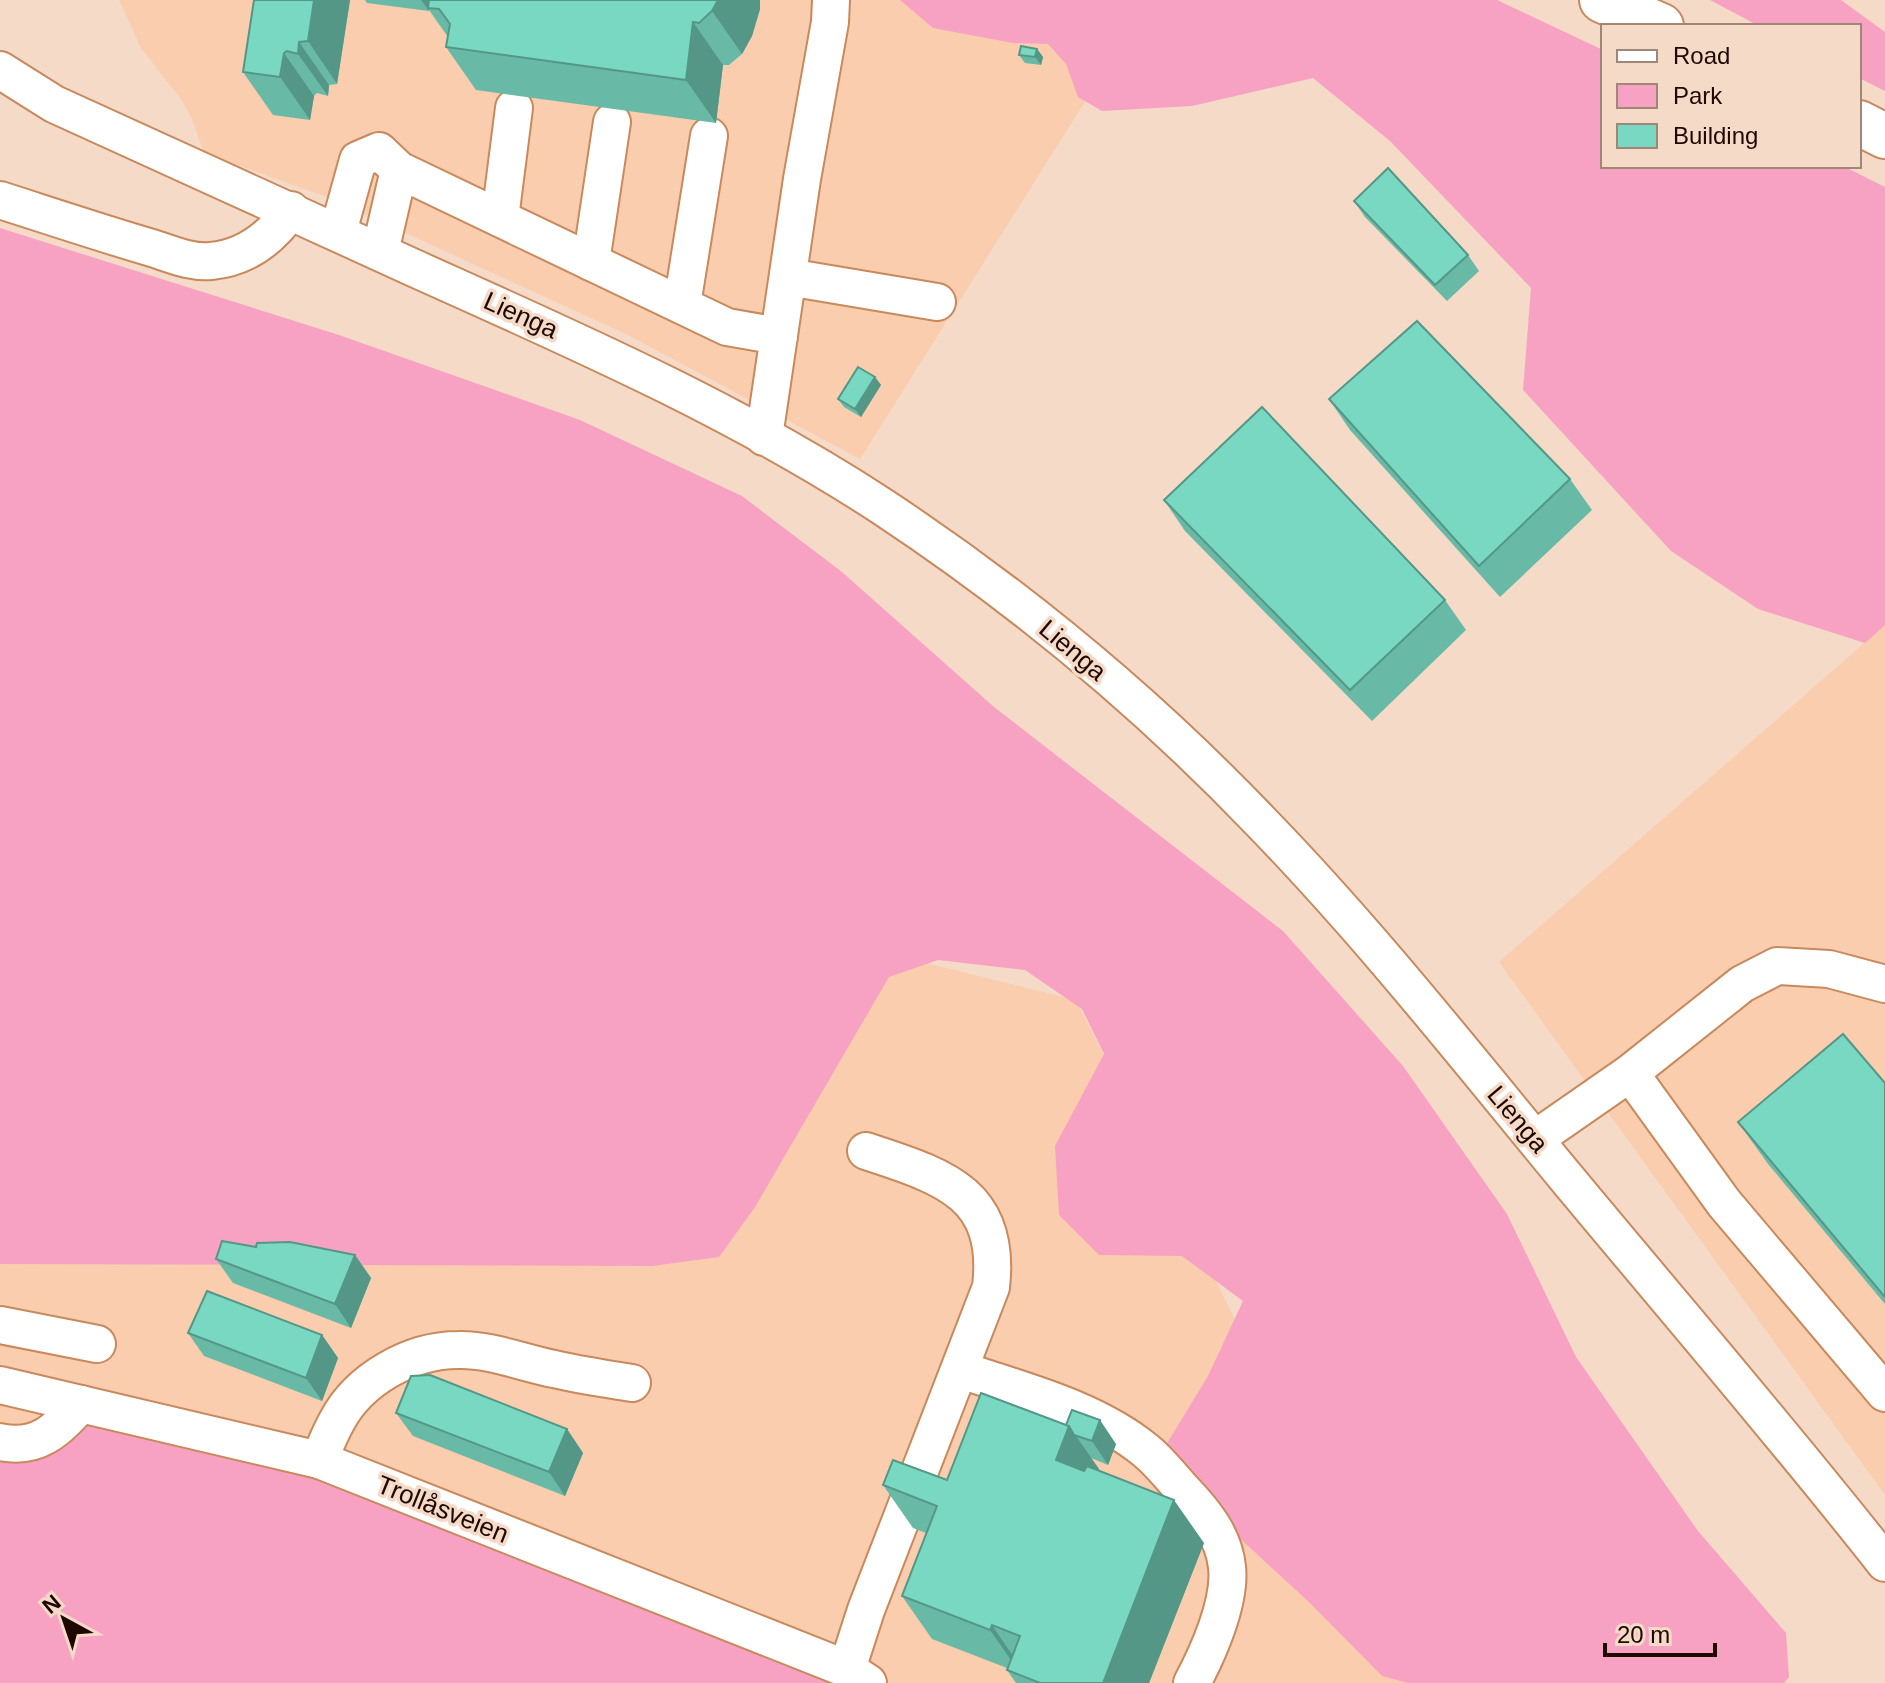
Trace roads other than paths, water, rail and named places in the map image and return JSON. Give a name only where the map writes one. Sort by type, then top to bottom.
[{"type":"main road","points":[[1602,0],[1656,24]]},
{"type":"main road","points":[[1861,124],[1885,136]]},
{"type":"street","points":[[764,437],[831,0]]},
{"type":"street","name":"Lienga","points":[[0,70],[54,104],[603,352],[671,386],[881,506],[969,568],[1065,642],[1177,740],[1258,818],[1304,868],[1535,1139],[1885,1563]]},
{"type":"street","points":[[500,218],[514,108]]},
{"type":"street","points":[[591,262],[612,122]]},
{"type":"street","points":[[682,305],[709,136]]},
{"type":"street","points":[[338,232],[358,160],[379,151],[399,170],[727,327],[779,336]]},
{"type":"street","points":[[380,252],[399,170]]},
{"type":"street","points":[[0,200],[195,261],[210,261],[250,250],[267,238],[291,210]]},
{"type":"street","points":[[788,277],[937,302]]},
{"type":"street","points":[[1535,1139],[1630,1073],[1742,984],[1777,966],[1829,969],[1885,984]]},
{"type":"street","points":[[1630,1073],[1724,1203],[1885,1393]]},
{"type":"street","points":[[858,1676],[866,1610],[961,1370],[991,1287],[994,1263],[990,1237],[978,1212],[957,1188],[930,1173],[866,1151]]},
{"type":"street","points":[[0,1325],[97,1344]]},
{"type":"street","points":[[319,1460],[338,1418],[356,1395],[380,1374],[420,1355],[458,1350],[489,1353],[555,1370],[632,1383]]},
{"type":"street","points":[[961,1370],[1051,1400],[1118,1431],[1147,1451],[1201,1510],[1222,1539],[1228,1570],[1222,1611],[1192,1683]]},
{"type":"street","name":"Trollåsveien","points":[[0,1385],[319,1460],[858,1676]]},
{"type":"street","points":[[0,1442],[13,1445],[38,1441],[58,1429],[81,1404]]}]
